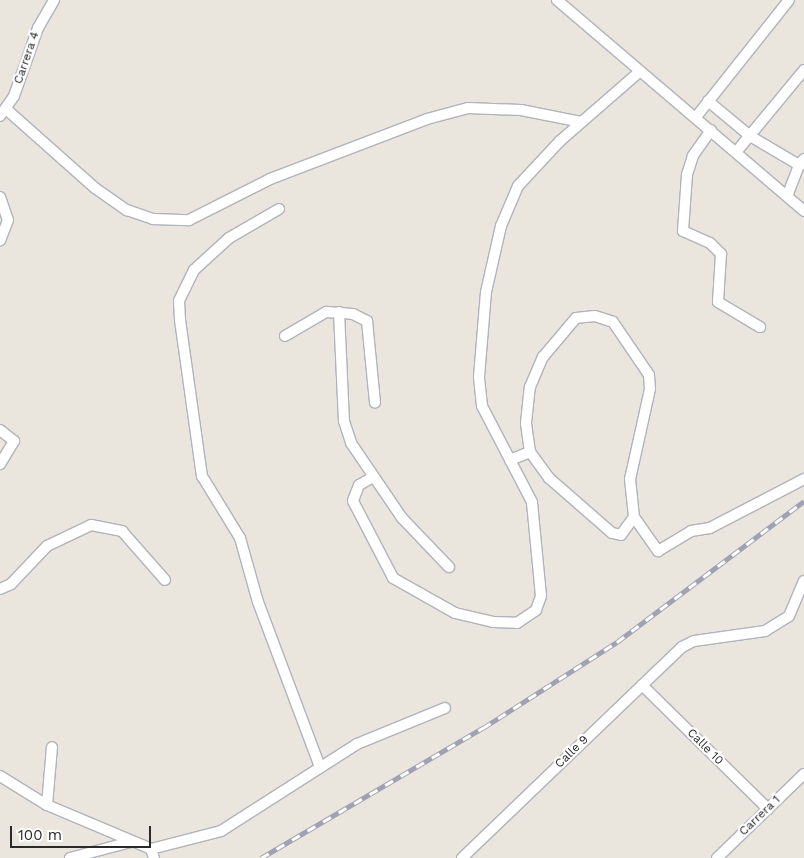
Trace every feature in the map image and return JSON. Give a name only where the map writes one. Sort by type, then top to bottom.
[{"type":"street","name":"Carrera 4","points":[[3,113],[54,0]]},
{"type":"street","points":[[557,0],[639,72],[788,194],[804,211]]},
{"type":"street","points":[[696,117],[789,0]]},
{"type":"street","points":[[737,151],[804,70]]},
{"type":"street","points":[[372,477],[359,485],[353,501],[393,578],[455,613],[516,623],[536,610],[541,596],[534,513],[510,460],[482,406],[479,377],[488,283],[501,226],[518,186],[581,122],[639,72]]},
{"type":"street","points":[[708,101],[750,136],[803,162],[788,194]]},
{"type":"street","points":[[3,113],[95,188],[127,210],[153,219],[190,220],[270,179],[427,119],[468,108],[522,110],[581,122]]},
{"type":"street","points":[[712,130],[693,156],[687,174],[683,231],[710,243],[721,254],[718,302],[760,327]]},
{"type":"street","points":[[0,197],[8,220],[0,241]]},
{"type":"street","points":[[279,209],[229,238],[194,270],[179,301],[180,320],[202,476],[240,538],[258,602],[320,766]]},
{"type":"street","points":[[284,336],[312,317],[339,312],[361,318],[370,326],[375,403]]},
{"type":"street","points":[[339,312],[344,421],[372,477],[402,518],[449,567]]},
{"type":"street","points":[[634,517],[628,530],[612,533],[549,478],[530,452],[526,422],[530,387],[543,357],[576,318],[595,316],[613,322],[649,375],[650,389],[630,479],[634,517],[658,551],[690,531],[710,528],[804,479]]},
{"type":"street","points":[[0,430],[14,441],[0,464]]},
{"type":"street","points":[[510,460],[530,452]]},
{"type":"street","points":[[0,589],[11,584],[47,546],[91,525],[122,531],[165,580]]},
{"type":"street","points":[[789,616],[804,581]]},
{"type":"street","points":[[789,616],[804,605]]},
{"type":"street","name":"Calle 9","points":[[462,858],[682,647],[694,640],[765,631],[789,616]]},
{"type":"street","name":"Calle 10","points":[[642,685],[768,809]]},
{"type":"street","points":[[0,776],[47,805],[152,853],[221,830],[265,807],[320,766],[382,732],[445,708]]},
{"type":"street","points":[[47,805],[52,747]]},
{"type":"street","name":"Carrera 1","points":[[717,858],[804,774]]},
{"type":"street","points":[[70,858],[130,842]]},
{"type":"railway","points":[[261,858],[483,728],[617,642],[804,501]]}]
